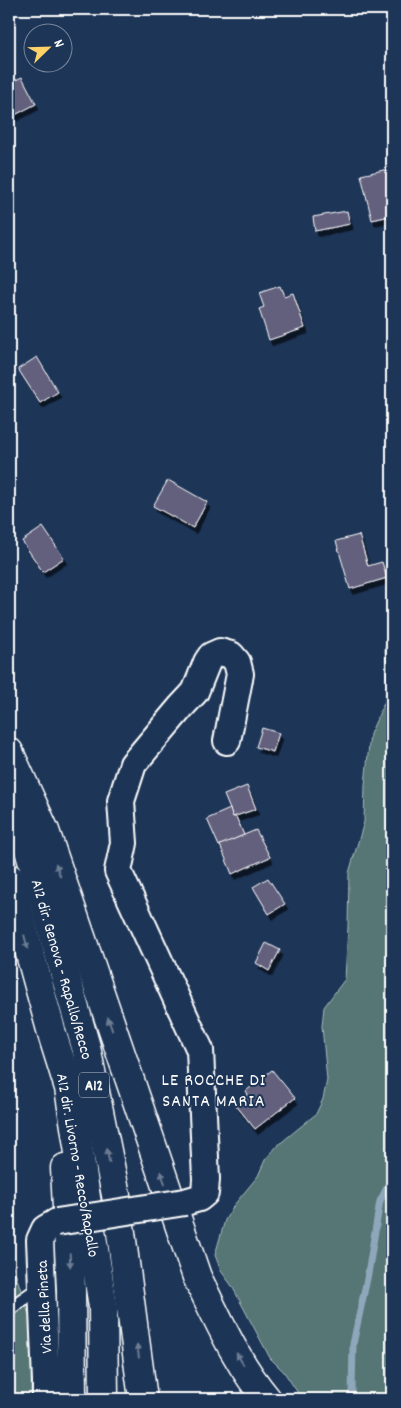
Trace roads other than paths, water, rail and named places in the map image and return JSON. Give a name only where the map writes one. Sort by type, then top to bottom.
[{"type":"highway","points":[[9,752],[45,831],[197,1277],[230,1343],[256,1386],[267,1399]]},
{"type":"highway","name":"A12 dir. Genova - Rapallo/Recco","points":[[9,778],[86,1047],[116,1195],[143,1399]]},
{"type":"highway","name":"A12 dir. Livorno - Recco/Rapallo","points":[[9,878],[69,1088],[103,1307],[104,1399]]},
{"type":"highway","points":[[53,1037],[68,1194],[72,1399]]},
{"type":"street","name":"Via della Pineta","points":[[46,1399],[40,1240],[45,1229],[57,1222],[185,1202],[199,1198],[205,1193],[200,1050],[118,871],[124,843],[120,801],[133,764],[180,707],[196,692],[207,662],[211,656],[220,652],[231,655],[237,662],[240,674],[227,740]]},
{"type":"lane","points":[[9,1309],[42,1286]]},
{"type":"waterway","points":[[352,1393],[353,1344],[368,1274],[380,1201],[392,1178]]},
{"type":"district","name":"LE ROCCHE DI SANTA MARIA","points":[[214,1089]]}]
